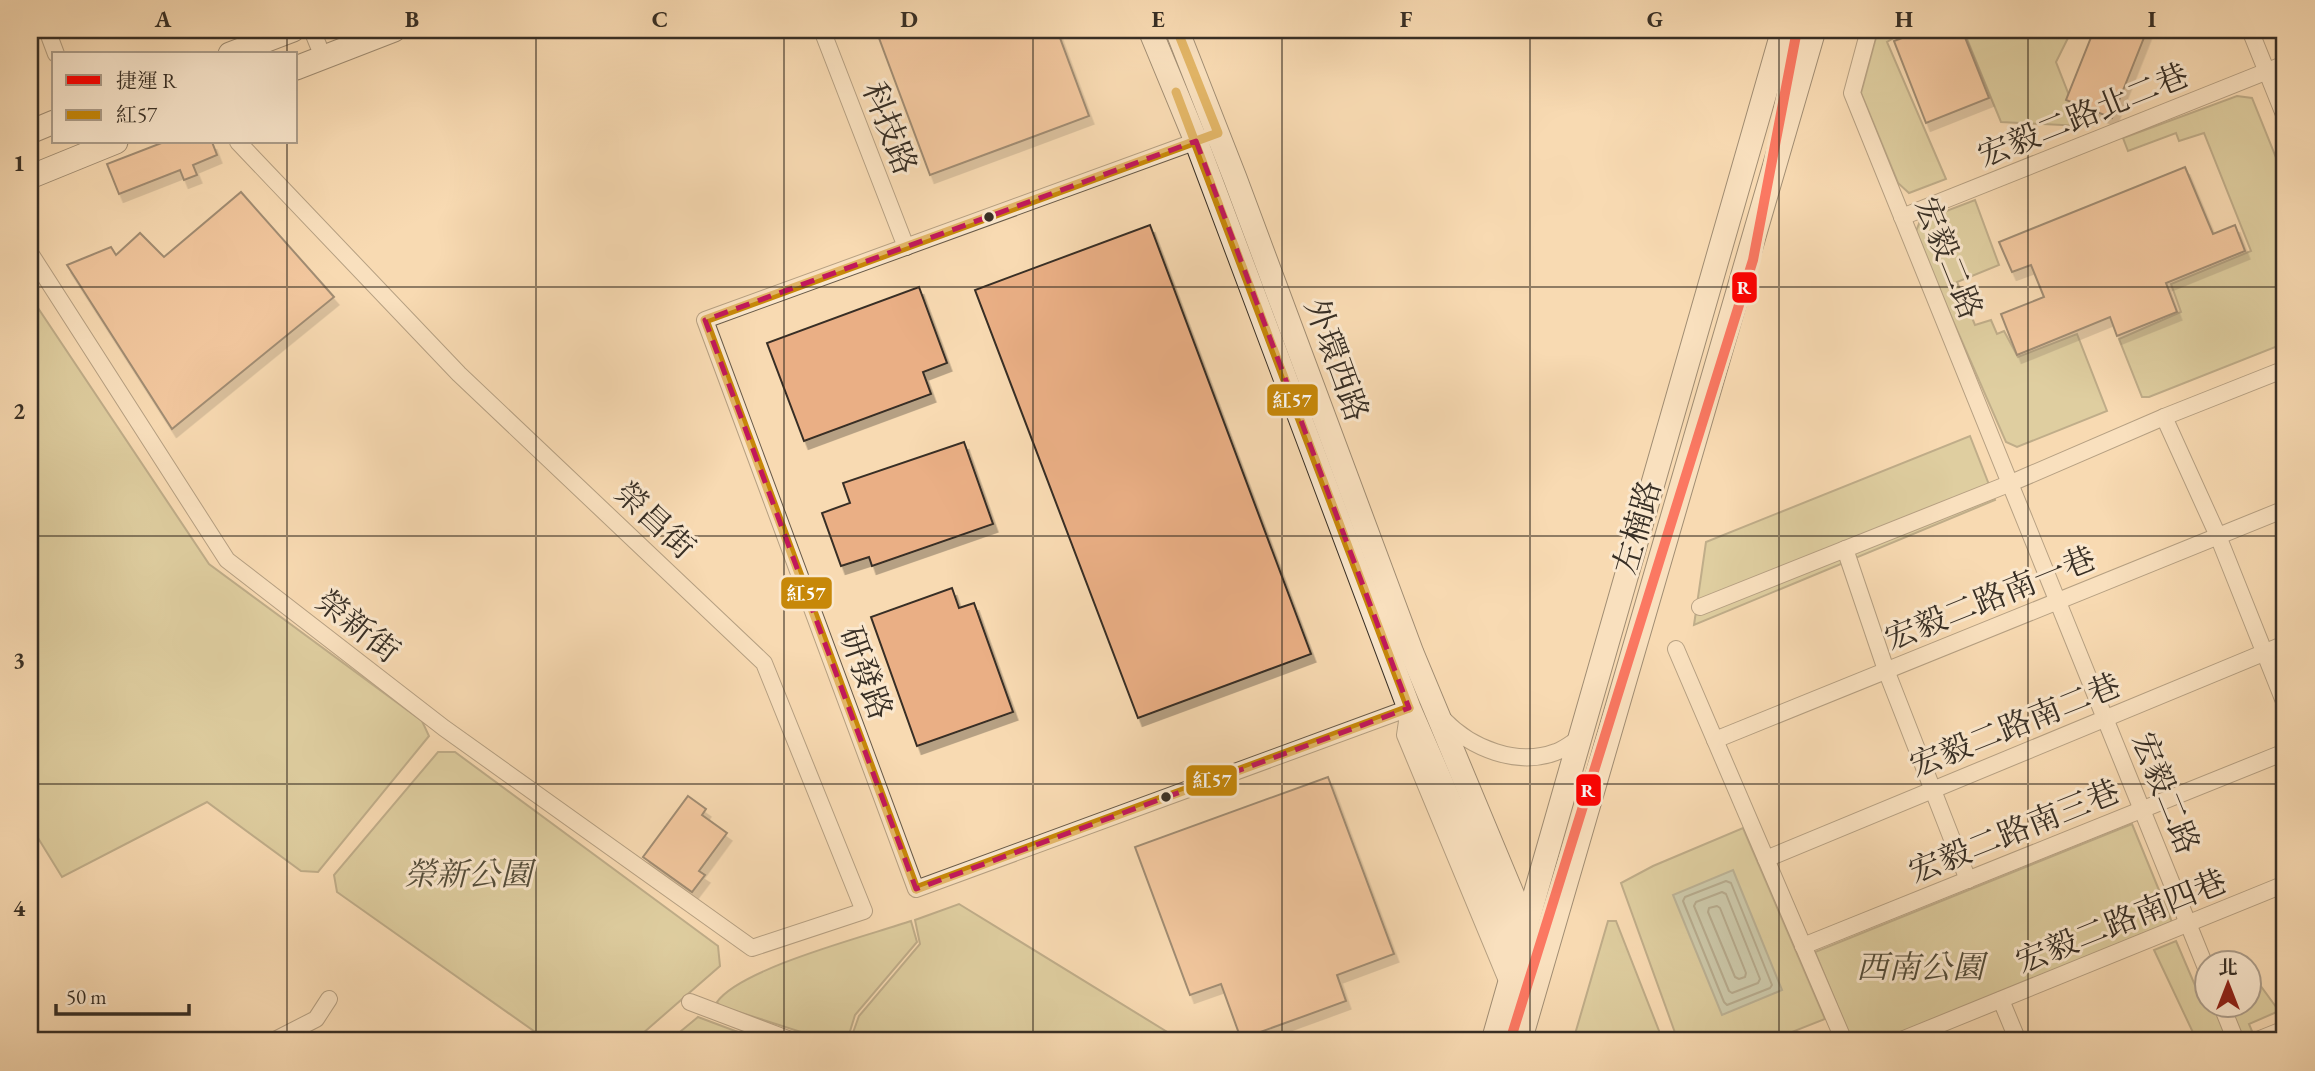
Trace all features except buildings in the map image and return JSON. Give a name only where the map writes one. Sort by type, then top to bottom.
[{"type":"street","points":[[47,30],[55,52]]},
{"type":"street","points":[[235,52],[293,30]]},
{"type":"street","points":[[312,30],[323,57]]},
{"type":"street","points":[[298,67],[394,30]]},
{"type":"street","name":"科技路","points":[[822,30],[906,247]]},
{"type":"street","name":"外環西路","points":[[1150,30],[1196,141],[1409,708],[1534,997]]},
{"type":"street","name":"外環西路","points":[[1177,30],[1436,712],[1544,962]]},
{"type":"street","name":"左楠路","points":[[1493,1041],[1783,30]]},
{"type":"street","name":"左楠路","points":[[1522,1032],[1814,30]]},
{"type":"street","name":"宏毅二路","points":[[1869,30],[1852,93],[2199,948]]},
{"type":"street","points":[[2250,30],[2285,117]]},
{"type":"street","name":"宏毅二路北二巷","points":[[1902,217],[2285,64]]},
{"type":"street","points":[[30,132],[52,123]]},
{"type":"street","points":[[906,247],[1218,133]]},
{"type":"street","points":[[30,177],[111,144]]},
{"type":"street","name":"榮昌街","points":[[240,144],[459,374],[764,663],[864,911],[752,948]]},
{"type":"street","name":"研發路","points":[[906,247],[705,320],[916,889],[1409,708]]},
{"type":"street","name":"榮新街","points":[[30,253],[227,560],[444,728],[752,948]]},
{"type":"street","points":[[1700,607],[2011,483],[2164,417],[2285,369]]},
{"type":"street","points":[[2164,417],[2218,536],[2285,704]]},
{"type":"street","name":"宏毅二路南一巷","points":[[1715,740],[2285,509]]},
{"type":"street","points":[[1845,550],[1886,670],[1968,880]]},
{"type":"street","name":"宏毅二路南二巷","points":[[1766,859],[2285,644]]},
{"type":"street","points":[[1676,649],[1844,1041]]},
{"type":"street","name":"外環西路","points":[[1409,708],[1405,734],[1510,987],[1522,1032]]},
{"type":"street","name":"外環西路","points":[[1436,712],[1454,731],[1477,744],[1493,752],[1520,757],[1557,752],[1581,737]]},
{"type":"street","name":"宏毅二路南三巷","points":[[1803,946],[2285,752]]},
{"type":"street","name":"宏毅二路南四巷","points":[[1899,1041],[2285,884]]},
{"type":"street","points":[[274,1041],[316,1019],[329,999]]},
{"type":"street","points":[[2001,1000],[2018,1041]]},
{"type":"street","points":[[690,1002],[793,1041]]},
{"type":"street","points":[[2227,1018],[2236,1041]]},
{"type":"street","points":[[2255,1041],[2285,1029]]},
{"type":"highlighted area","points":[[1196,141],[1409,708],[916,889],[705,320]]},
{"type":"green space","points":[[1878,30],[1907,30],[1887,42],[1946,179],[1909,193],[1898,183],[1861,93]]},
{"type":"green space","points":[[1963,30],[2072,30],[2056,62],[2081,126],[2001,122]]},
{"type":"green space","points":[[2237,96],[2252,98],[2285,180],[2285,341],[2149,397],[2142,397],[2119,339],[2181,312],[2171,284],[2251,251],[2204,133],[2179,141],[2176,133],[2128,151],[2123,138]]},
{"type":"green space","points":[[1975,200],[1999,265],[1957,282],[1975,325],[1991,320],[1997,334],[2004,331],[2018,357],[2077,334],[2107,411],[2017,447],[2006,442],[1915,234],[1920,221]]},
{"type":"green space","points":[[30,296],[209,564],[422,721],[429,736],[318,872],[301,871],[207,802],[62,877],[30,825]]},
{"type":"green space","points":[[1970,436],[1995,500],[1694,625],[1706,542]]},
{"type":"green space","name":"榮新公園","points":[[438,752],[455,752],[718,946],[720,966],[634,1041],[548,1041],[337,892],[334,875]]},
{"type":"green space","name":"西南公園","points":[[2132,824],[2172,922],[1880,1041],[1852,1041],[1815,952]]},
{"type":"green space","points":[[1743,828],[1825,1019],[1769,1041],[1678,1041],[1621,883],[1653,866]]},
{"type":"green space","points":[[959,904],[1182,1041],[850,1041],[859,1016],[920,944],[915,920]]},
{"type":"green space","points":[[911,921],[917,942],[855,1015],[847,1041],[829,1041],[720,1006],[717,1002],[730,989],[777,965]]},
{"type":"green space","points":[[1608,921],[1616,921],[1663,1041],[1573,1041]]},
{"type":"green space","points":[[2176,941],[2192,978],[2192,1018],[2262,1018],[2262,988],[2279,1011],[2249,1024],[2256,1041],[2197,1041],[2154,950]]},
{"type":"green space","points":[[698,1017],[762,1041],[669,1041]]},
{"type":"water","points":[[1733,870],[1782,990],[1722,1015],[1673,895]]},
{"type":"metro line","name":"R","points":[[1510,1041],[1753,260],[1797,30]]},
{"type":"transit line","name":"紅57","points":[[916,889],[705,320],[1218,133],[1177,30]]},
{"type":"transit line","name":"紅57","points":[[1176,92],[1409,708]]},
{"type":"transit line","name":"紅57","points":[[916,889],[1409,708]]}]
